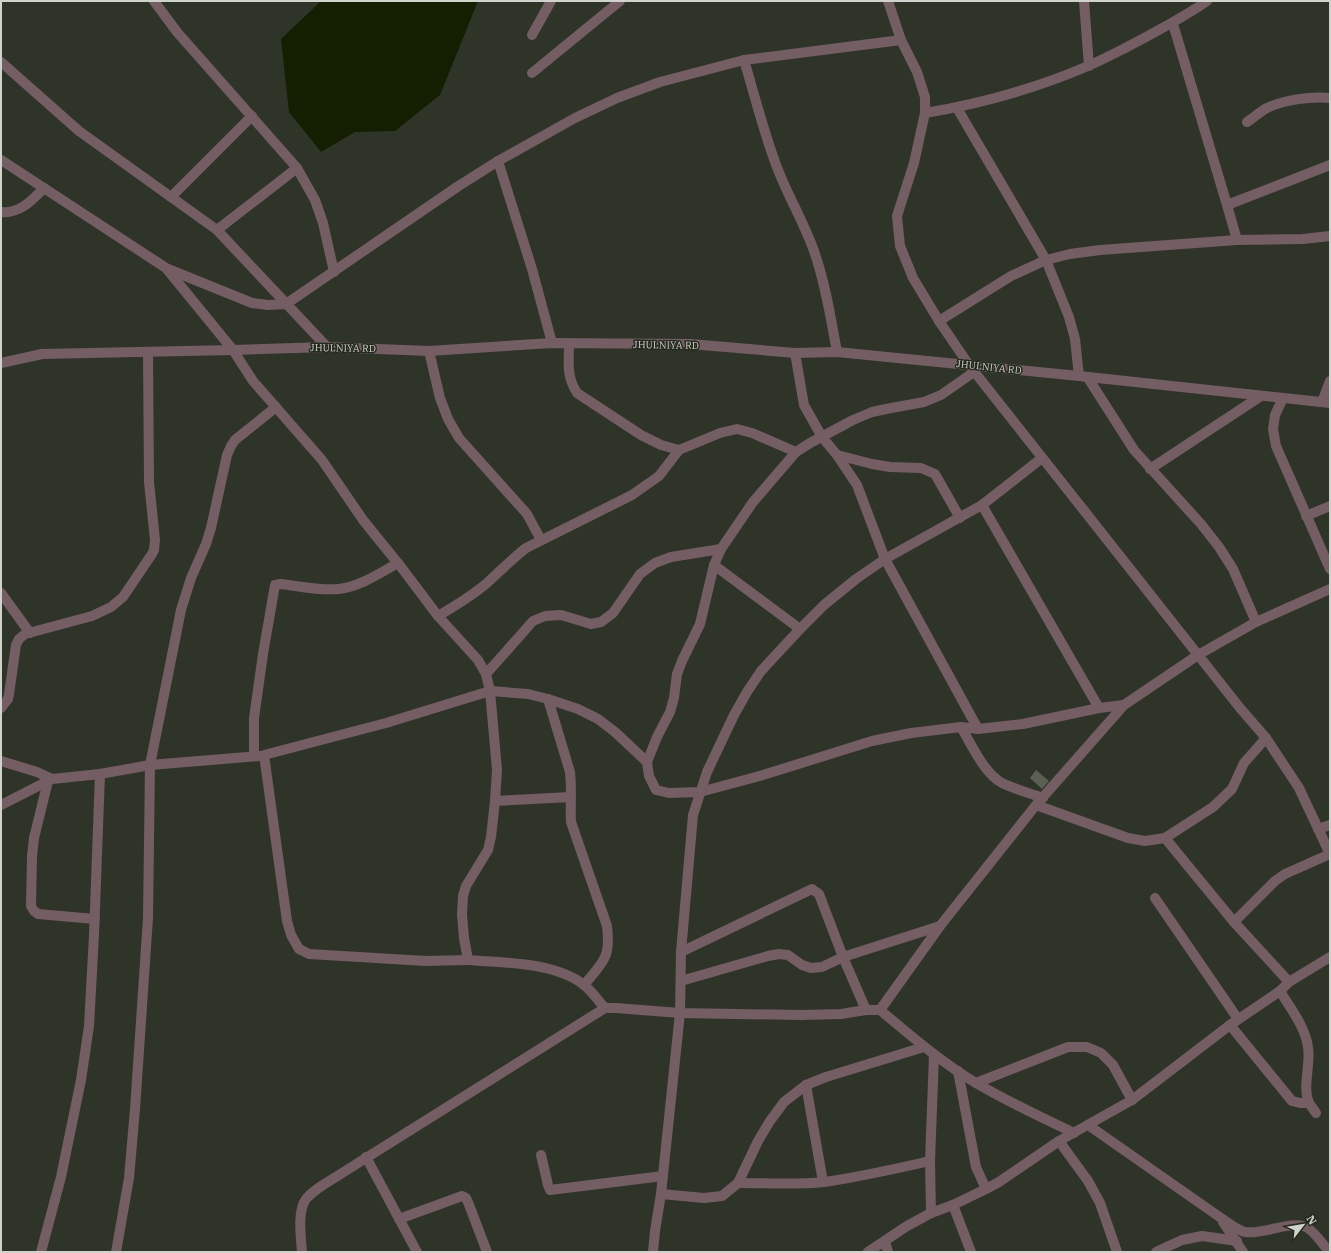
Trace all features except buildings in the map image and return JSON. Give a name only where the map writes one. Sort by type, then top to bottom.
[{"type":"street","points":[[154,1],[177,32],[297,168],[315,200],[323,223],[334,272]]},
{"type":"street","points":[[532,35],[551,1]]},
{"type":"street","points":[[532,73],[620,1]]},
{"type":"street","points":[[888,1],[901,40],[916,72],[925,97],[925,113],[914,163],[897,216],[900,246],[913,278],[971,369],[1068,489],[1198,655],[1266,738],[1299,788],[1330,854],[1285,874],[1275,881],[1234,922]]},
{"type":"street","points":[[1084,1],[1089,66]]},
{"type":"street","points":[[925,113],[957,108],[1064,76],[1089,66],[1173,24],[1207,1]]},
{"type":"street","points":[[1173,24],[1228,205],[1237,240]]},
{"type":"street","points":[[1,160],[166,268],[252,303],[268,305],[286,304],[457,186],[575,118],[617,98],[660,82],[744,60],[901,40]]},
{"type":"street","points":[[744,60],[774,159],[804,225],[815,255],[824,286],[837,352]]},
{"type":"street","points":[[1,62],[79,131],[217,230],[327,347]]},
{"type":"street","points":[[1247,122],[1266,109],[1280,104],[1309,98],[1330,98]]},
{"type":"street","points":[[957,108],[1046,260],[1069,317],[1084,377],[1134,450],[1219,546],[1233,570],[1256,622]]},
{"type":"street","points":[[171,197],[252,116]]},
{"type":"street","points":[[498,161],[532,269],[552,344]]},
{"type":"street","points":[[1228,205],[1330,165]]},
{"type":"street","points":[[217,230],[297,168]]},
{"type":"street","points":[[1,212],[7,213],[15,211],[24,206],[44,188]]},
{"type":"street","points":[[939,321],[1011,276],[1046,260],[1070,254],[1100,250],[1237,240],[1303,239],[1330,236]]},
{"type":"street","points":[[166,268],[233,350],[253,380],[322,460],[363,520],[438,616],[478,660],[486,674],[490,691],[497,770],[491,837],[488,850],[466,886],[463,896],[462,915],[468,960]]},
{"type":"street","name":"JHULNIYA RD","points":[[1,363],[42,354],[327,347],[429,351],[552,344],[690,344],[795,353],[837,352],[971,369],[1084,377],[1326,403]]},
{"type":"street","points":[[569,344],[569,373],[571,383],[577,393],[641,436],[661,445],[679,450]]},
{"type":"street","points":[[429,351],[440,398],[448,418],[459,438],[527,514],[541,540]]},
{"type":"street","points":[[1,708],[8,699],[16,645],[22,636],[92,616],[111,607],[123,598],[154,550],[155,540],[149,482],[148,352]]},
{"type":"street","points":[[795,353],[804,405],[822,437],[838,455],[857,485],[885,559],[978,729]]},
{"type":"street","points":[[971,369],[941,395],[924,402],[872,412],[853,420],[796,452],[753,502],[722,549],[714,565],[700,624],[677,674],[674,698],[670,712],[657,737],[647,762],[649,776],[656,790],[669,793],[700,792],[763,775],[872,741],[939,729],[961,727],[978,729],[1023,724],[1099,708],[1124,705]]},
{"type":"street","points":[[1326,403],[1330,381]]},
{"type":"street","points":[[1150,469],[1261,396]]},
{"type":"street","points":[[1283,398],[1275,415],[1273,429],[1276,446],[1330,569]]},
{"type":"street","points":[[116,1252],[129,1178],[136,1102],[148,925],[150,766],[182,610],[191,578],[206,544],[211,528],[231,446],[235,440],[276,406]]},
{"type":"street","points":[[438,616],[486,584],[526,548],[642,489],[659,476],[679,450],[720,433],[736,429],[752,433],[796,452]]},
{"type":"street","points":[[838,455],[890,467],[921,468],[935,474],[960,518]]},
{"type":"street","points":[[653,1252],[661,1194],[680,1013],[681,952],[693,815],[706,772],[747,692],[761,672],[824,605],[856,579],[885,559],[982,505],[1042,458]]},
{"type":"street","points":[[982,505],[1099,708]]},
{"type":"street","points":[[1306,516],[1330,506]]},
{"type":"street","points":[[486,674],[533,622],[546,616],[560,614],[591,624],[601,622],[613,613],[640,574],[655,564],[671,556],[722,549]]},
{"type":"street","points":[[398,564],[360,582],[339,589],[280,584],[275,585],[254,718],[259,756],[291,935],[299,949],[310,954],[426,961],[468,960],[548,968],[564,974],[584,985],[605,1008]]},
{"type":"street","points":[[714,565],[800,629]]},
{"type":"street","points":[[880,1010],[940,926],[1040,801],[1124,705],[1198,655],[1256,622],[1330,588]]},
{"type":"street","points":[[1,593],[30,633]]},
{"type":"street","points":[[1,805],[50,780],[150,766],[259,756],[386,723],[490,691],[528,694],[578,709],[598,719],[615,732],[647,762]]},
{"type":"street","points":[[548,699],[570,772],[571,822],[607,926],[609,941],[605,959],[584,985]]},
{"type":"street","points":[[961,727],[979,758],[991,774],[1001,782],[1040,801],[1128,838],[1145,841],[1165,838],[1213,807],[1232,789],[1244,763],[1266,738]]},
{"type":"street","points":[[1,761],[37,772],[50,780]]},
{"type":"street","points":[[41,1252],[61,1177],[81,1080],[89,1026],[95,919],[100,774]]},
{"type":"street","points":[[50,780],[34,838],[31,873],[31,906],[38,914],[95,919]]},
{"type":"street","points":[[495,801],[571,797]]},
{"type":"street","points":[[1318,829],[1330,825]]},
{"type":"street","points":[[1165,838],[1234,922],[1289,982]]},
{"type":"street","points":[[681,952],[812,889],[820,894],[843,957],[866,1010]]},
{"type":"street","points":[[1155,898],[1234,1022],[1292,1101],[1309,1103]]},
{"type":"street","points":[[681,981],[779,954],[788,955],[802,965],[811,968],[822,967],[843,957],[940,926]]},
{"type":"street","points":[[868,1252],[931,1213],[953,1205],[1000,1182],[1059,1141],[1132,1100],[1234,1022],[1280,991],[1289,982],[1330,957]]},
{"type":"street","points":[[1280,991],[1298,1020],[1308,1046],[1307,1094],[1309,1103],[1316,1113]]},
{"type":"street","points":[[302,1252],[302,1206],[306,1199],[323,1185],[605,1008],[680,1013],[809,1015],[880,1010],[934,1055],[976,1083],[1013,1104],[1074,1133]]},
{"type":"street","points":[[661,1194],[704,1198],[722,1196],[738,1183],[758,1141],[784,1102],[806,1085],[924,1047]]},
{"type":"street","points":[[976,1083],[1068,1047],[1087,1047],[1101,1053],[1113,1066],[1132,1100]]},
{"type":"street","points":[[931,1213],[930,1161],[934,1055]]},
{"type":"street","points":[[958,1071],[976,1167],[986,1189]]},
{"type":"street","points":[[806,1085],[823,1182]]},
{"type":"street","points":[[1088,1125],[1221,1218],[1244,1232],[1263,1232],[1294,1224],[1306,1227],[1322,1242],[1329,1252]]},
{"type":"street","points":[[1059,1141],[1088,1181],[1100,1203],[1117,1252]]},
{"type":"street","points":[[541,1155],[550,1190],[663,1176]]},
{"type":"street","points":[[366,1158],[417,1252]]},
{"type":"street","points":[[738,1183],[796,1184],[823,1182],[878,1173],[930,1161]]},
{"type":"street","points":[[399,1219],[462,1196],[466,1198],[468,1202],[487,1252]]},
{"type":"street","points":[[953,1205],[971,1252]]},
{"type":"street","points":[[1221,1218],[1243,1252]]},
{"type":"street","points":[[1156,1252],[1182,1240],[1202,1236],[1236,1241]]},
{"type":"street","points":[[885,1241],[888,1252]]},
{"type":"shaded area","points":[[321,1],[478,1],[440,95],[395,131],[355,132],[321,152],[289,112],[281,39]]}]
